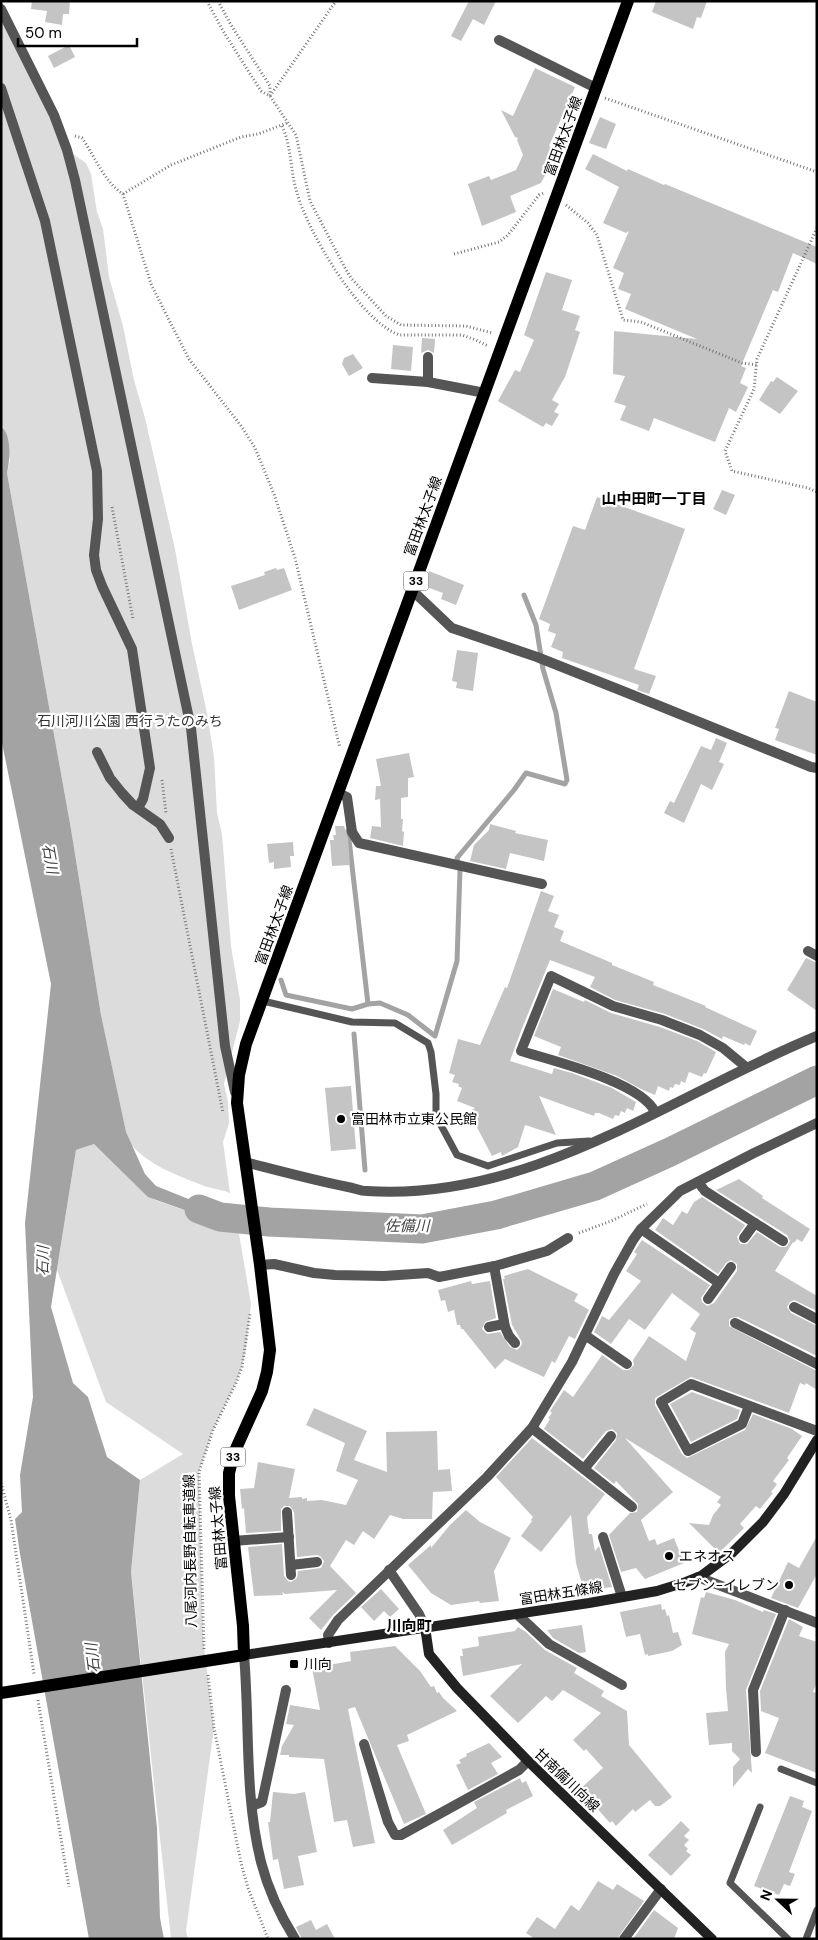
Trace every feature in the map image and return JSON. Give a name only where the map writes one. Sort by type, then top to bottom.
[{"type":"main road","name":"富田林太子線","points":[[239,1656],[243,1626],[228,1496],[230,1467],[237,1445],[262,1391],[270,1350],[238,1103],[242,1062],[262,1001],[628,1]]},
{"type":"main road","name":"富田林五條線","points":[[239,1656],[622,1598],[672,1588],[698,1577],[732,1553],[763,1522],[784,1494],[817,1440]]},
{"type":"main road","name":"甘南備川向線","points":[[425,1628],[427,1648],[433,1660],[457,1688],[528,1761],[712,1939]]},
{"type":"main road","points":[[1,1693],[239,1656]]},
{"type":"street","points":[[1,9],[54,116],[63,138],[75,180],[191,728],[225,1046],[238,1103]]},
{"type":"street","points":[[498,40],[596,88]]},
{"type":"street","points":[[1,88],[45,221],[97,470],[98,519],[94,555],[96,570],[132,649],[150,768],[143,799],[138,808]]},
{"type":"street","points":[[428,357],[428,382]]},
{"type":"street","points":[[372,378],[428,382],[485,393]]},
{"type":"street","points":[[412,590],[452,628],[537,657],[811,768],[817,768]]},
{"type":"street","points":[[97,752],[110,778],[122,793],[138,808],[160,824],[169,838]]},
{"type":"street","points":[[338,793],[346,797],[352,832],[359,843],[542,884]]},
{"type":"street","points":[[655,1112],[651,1104],[642,1097],[614,1082],[521,1051],[551,976],[613,1006],[662,1020],[700,1035],[723,1048],[746,1067]]},
{"type":"street","points":[[246,1165],[364,1191],[407,1192],[462,1185],[533,1166],[594,1141],[746,1067],[817,1036]]},
{"type":"street","points":[[329,1643],[328,1635],[331,1629],[389,1570],[428,1536],[487,1478],[532,1428],[572,1362],[614,1274],[633,1240],[642,1229],[680,1191],[817,1123]]},
{"type":"street","points":[[698,1182],[705,1191],[782,1241]]},
{"type":"street","points":[[744,1238],[755,1223]]},
{"type":"street","points":[[642,1229],[719,1283]]},
{"type":"street","points":[[260,1266],[274,1264],[314,1273],[335,1275],[384,1276],[428,1273],[439,1277],[494,1266],[547,1252],[568,1238]]},
{"type":"street","points":[[494,1266],[504,1324],[508,1336],[515,1343]]},
{"type":"street","points":[[708,1299],[731,1267]]},
{"type":"street","points":[[794,1307],[817,1319]]},
{"type":"street","points":[[735,1323],[817,1364]]},
{"type":"street","points":[[489,1327],[504,1324]]},
{"type":"street","points":[[585,1335],[627,1364]]},
{"type":"street","points":[[749,1406],[742,1424],[688,1451],[661,1402],[691,1384],[817,1431]]},
{"type":"street","points":[[532,1428],[632,1507]]},
{"type":"street","points":[[584,1469],[611,1436]]},
{"type":"street","points":[[287,1512],[291,1570],[317,1562]]},
{"type":"street","points":[[233,1542],[289,1537]]},
{"type":"street","points":[[603,1537],[622,1598]]},
{"type":"street","points":[[389,1570],[419,1614],[425,1628]]},
{"type":"street","points":[[698,1577],[817,1623]]},
{"type":"street","points":[[756,1752],[753,1690],[785,1610]]},
{"type":"street","points":[[517,1614],[549,1644],[622,1686]]},
{"type":"street","points":[[239,1656],[252,1806],[261,1862],[272,1894],[295,1939]]},
{"type":"street","points":[[252,1806],[262,1802],[286,1690]]},
{"type":"street","points":[[364,1744],[394,1836],[401,1835],[519,1770],[528,1761]]},
{"type":"street","points":[[624,1939],[661,1889]]},
{"type":"lane","points":[[262,1001],[352,1022],[395,1023],[428,1044],[431,1052],[436,1094],[436,1116],[457,1155],[488,1166],[557,1143],[594,1141]]},
{"type":"lane","points":[[781,1769],[817,1783]]},
{"type":"lane","points":[[760,1807],[730,1883],[788,1939]]},
{"type":"lane","points":[[806,1939],[817,1910]]},
{"type":"path","points":[[207,1],[222,31],[261,92],[270,96]]},
{"type":"path","points":[[218,1],[270,86],[270,96],[296,135],[299,143],[305,184],[314,209],[351,278],[393,322],[401,325],[466,326],[504,338]]},
{"type":"path","points":[[270,96],[336,1]]},
{"type":"path","points":[[596,88],[607,99],[817,172]]},
{"type":"path","points":[[123,194],[171,165],[240,137],[258,134],[287,123]]},
{"type":"path","points":[[282,126],[287,136],[296,192],[302,208],[338,277],[377,322],[391,332],[400,335],[468,336],[499,352]]},
{"type":"path","points":[[63,138],[72,135],[82,138],[105,175],[123,194],[151,284],[168,320],[189,359],[242,427],[255,448],[274,494],[295,558],[342,757],[350,762]]},
{"type":"path","points":[[454,254],[499,242],[508,235],[539,195],[544,192],[556,197],[588,223],[597,235],[623,320],[641,322],[742,362],[757,365]]},
{"type":"path","points":[[817,228],[771,327],[757,365],[754,389],[725,451],[732,471],[817,492]]},
{"type":"path","points":[[568,1238],[654,1201]]},
{"type":"path","name":"八尾河内長野自転車道線","points":[[205,1656],[199,1472],[213,1430],[242,1367],[250,1323],[251,1304]]},
{"type":"path","points":[[207,1674],[214,1728],[241,1863],[248,1888],[268,1939]]},
{"type":"green space","name":"石川河川公園 西行うたのみち","points":[[1,9],[67,150],[86,163],[91,174],[97,212],[103,229],[109,277],[123,326],[134,380],[145,418],[175,549],[192,644],[207,713],[214,757],[217,813],[222,834],[231,946],[240,1000],[240,1021],[224,1084],[228,1102],[229,1123],[223,1142],[230,1193],[207,1187],[163,1169],[143,1156],[127,1139],[101,1015],[71,829],[7,473],[10,461],[4,428],[1,425]]},
{"type":"green space","points":[[94,1144],[155,1200],[221,1223],[237,1222],[251,1304],[242,1367],[213,1430],[199,1472],[203,1638],[214,1728],[186,1931],[188,1939],[171,1939],[131,1572],[140,1480],[183,1454],[106,1402],[57,1270],[76,1150]]},
{"type":"water","name":"石川","points":[[1,426],[5,430],[9,441],[7,473],[71,829],[101,1015],[126,1132],[145,1174],[156,1186],[221,1212],[235,1214],[237,1222],[221,1223],[148,1197],[94,1144],[76,1150],[51,1307],[73,1383],[88,1397],[107,1457],[140,1480],[131,1572],[157,1828],[160,1918],[164,1939],[89,1939],[15,1519],[22,1512],[20,1475],[33,1397],[25,1223],[51,984],[1,738]]},
{"type":"building","points":[[32,1],[70,1],[69,14],[63,14],[62,25],[45,22],[47,11],[31,9]]},
{"type":"building","points":[[469,1],[496,1],[484,25],[473,19],[461,41],[451,36]]},
{"type":"building","points":[[656,1],[707,1],[701,18],[697,17],[693,29],[652,12]]},
{"type":"building","points":[[69,45],[75,57],[54,68],[48,56]]},
{"type":"building","points":[[535,68],[575,87],[549,146],[558,150],[541,183],[510,196],[516,212],[482,226],[468,184],[489,176],[491,180],[516,170],[523,155],[517,140],[518,138],[515,137],[501,110],[513,116]]},
{"type":"building","points":[[600,117],[616,124],[606,149],[589,143]]},
{"type":"building","points":[[593,154],[627,171],[628,169],[817,247],[817,264],[793,253],[778,292],[773,290],[741,366],[746,368],[740,383],[748,387],[736,412],[729,408],[715,442],[654,418],[649,431],[620,420],[626,406],[614,402],[625,376],[613,374],[614,331],[697,339],[625,309],[631,294],[618,289],[624,273],[613,268],[629,231],[626,233],[603,223],[619,187],[585,169]]},
{"type":"building","points":[[546,272],[572,280],[562,310],[580,316],[575,330],[580,332],[565,377],[552,400],[559,404],[554,412],[559,414],[552,426],[546,423],[543,427],[498,401],[515,370],[520,372],[534,340],[524,335]]},
{"type":"building","points":[[422,338],[435,339],[434,353],[428,350],[421,353]]},
{"type":"building","points":[[393,345],[413,347],[411,371],[391,369]]},
{"type":"building","points":[[353,354],[363,368],[349,376],[342,364],[344,358]]},
{"type":"building","points":[[777,377],[798,391],[780,414],[759,400],[771,381],[773,382]]},
{"type":"building","points":[[722,490],[735,495],[726,515],[713,509]]},
{"type":"building","points":[[597,497],[685,529],[634,669],[656,676],[649,694],[637,690],[639,685],[562,658],[563,652],[551,647],[556,634],[548,631],[550,624],[539,619],[573,526],[585,530]]},
{"type":"building","points":[[276,568],[277,570],[284,568],[292,590],[239,610],[231,586],[265,575],[264,572]]},
{"type":"building","points":[[429,571],[464,585],[456,605],[441,599],[443,593],[424,586]]},
{"type":"building","points":[[457,650],[478,653],[473,691],[456,688],[457,682],[452,681]]},
{"type":"building","points":[[789,691],[817,702],[817,755],[775,740],[779,729],[775,728]]},
{"type":"building","points":[[716,738],[727,743],[719,762],[724,764],[712,790],[701,784],[684,823],[664,813],[670,801],[674,803],[701,746],[711,750]]},
{"type":"building","points":[[409,753],[414,777],[408,778],[408,797],[401,798],[402,831],[404,832],[403,846],[370,838],[372,826],[381,827],[380,799],[375,800],[376,786],[381,786],[376,759]]},
{"type":"building","points":[[490,824],[516,831],[515,833],[548,840],[544,861],[510,853],[506,869],[470,861],[474,845],[489,830]]},
{"type":"building","points":[[335,826],[344,826],[348,838],[350,865],[332,866],[330,840],[334,840],[333,835],[336,835]]},
{"type":"building","points":[[293,842],[294,856],[290,856],[291,867],[274,869],[274,862],[269,863],[267,844]]},
{"type":"building","points":[[541,891],[554,896],[548,911],[559,915],[554,927],[564,931],[560,941],[654,982],[653,985],[706,1006],[757,1031],[750,1046],[723,1036],[722,1039],[703,1029],[665,1014],[615,1000],[590,987],[595,977],[550,960],[510,1061],[552,1074],[554,1068],[572,1073],[612,1088],[636,1102],[633,1111],[627,1108],[625,1113],[621,1111],[619,1116],[615,1115],[613,1119],[599,1113],[595,1113],[594,1116],[539,1096],[556,1135],[525,1125],[518,1147],[502,1156],[501,1152],[492,1156],[469,1112],[475,1108],[457,1101],[462,1088],[458,1086],[459,1084],[452,1082],[455,1075],[449,1073],[458,1039],[480,1045],[505,987],[507,988]]},
{"type":"building","points":[[806,958],[817,963],[817,1011],[787,990]]},
{"type":"building","points":[[553,989],[584,1002],[585,1000],[611,1013],[660,1027],[697,1041],[716,1052],[706,1074],[704,1073],[702,1077],[689,1072],[685,1083],[681,1081],[680,1085],[675,1084],[673,1088],[670,1087],[669,1091],[658,1086],[655,1095],[617,1076],[558,1055],[561,1047],[534,1036]]},
{"type":"building","name":"富田林市立東公民館","points":[[351,1086],[356,1149],[331,1151],[325,1088]]},
{"type":"building","points":[[739,1179],[763,1196],[762,1198],[810,1229],[802,1242],[797,1239],[793,1242],[775,1271],[817,1296],[817,1311],[794,1300],[787,1307],[791,1313],[817,1326],[817,1356],[738,1317],[729,1320],[729,1326],[817,1371],[817,1390],[806,1383],[805,1385],[800,1383],[789,1413],[691,1377],[655,1398],[655,1405],[682,1454],[687,1458],[745,1430],[753,1414],[792,1429],[802,1436],[787,1458],[789,1460],[773,1481],[777,1484],[771,1492],[773,1493],[760,1509],[756,1506],[740,1524],[744,1528],[719,1553],[689,1523],[709,1525],[713,1515],[721,1505],[717,1502],[721,1497],[625,1438],[673,1492],[641,1520],[649,1541],[655,1539],[657,1545],[674,1538],[684,1563],[645,1579],[636,1568],[621,1572],[609,1535],[630,1513],[637,1512],[638,1504],[616,1481],[614,1484],[594,1468],[616,1440],[617,1433],[612,1429],[606,1431],[583,1459],[544,1429],[552,1413],[550,1411],[564,1390],[573,1397],[602,1355],[623,1370],[629,1370],[634,1365],[633,1360],[649,1336],[686,1361],[696,1333],[690,1329],[700,1314],[672,1293],[645,1330],[629,1319],[611,1344],[594,1332],[602,1316],[609,1320],[641,1281],[626,1271],[637,1254],[634,1252],[642,1240],[710,1285],[701,1298],[702,1302],[707,1306],[714,1303],[737,1271],[737,1264],[731,1260],[726,1263],[718,1274],[655,1230],[663,1218],[673,1225],[682,1211],[687,1214],[694,1202],[702,1197],[745,1225],[737,1237],[740,1244],[747,1244],[757,1232],[780,1247],[788,1245],[790,1241],[787,1235],[716,1190]]},
{"type":"building","points":[[528,1269],[578,1294],[574,1301],[589,1310],[575,1339],[569,1336],[555,1363],[552,1361],[544,1377],[505,1359],[495,1369],[463,1329],[461,1329],[460,1325],[457,1325],[454,1310],[448,1312],[445,1300],[441,1301],[438,1290],[471,1281],[472,1284],[490,1281],[496,1318],[485,1322],[482,1329],[487,1334],[500,1332],[510,1347],[517,1350],[522,1342],[512,1325],[503,1279],[505,1279],[504,1276]]},
{"type":"building","points":[[692,1392],[740,1410],[737,1419],[691,1442],[670,1404]]},
{"type":"building","points":[[314,1408],[367,1431],[354,1460],[387,1472],[386,1432],[437,1431],[438,1470],[450,1469],[452,1491],[433,1492],[432,1519],[403,1519],[390,1515],[374,1539],[363,1531],[354,1545],[346,1540],[330,1566],[356,1593],[333,1615],[321,1630],[309,1618],[337,1590],[285,1594],[282,1592],[283,1595],[254,1596],[248,1547],[282,1544],[284,1576],[291,1582],[297,1578],[298,1571],[321,1568],[324,1561],[317,1555],[297,1557],[294,1512],[290,1506],[284,1506],[281,1509],[281,1531],[246,1533],[240,1489],[254,1488],[258,1462],[295,1469],[289,1498],[302,1497],[302,1499],[307,1498],[307,1501],[322,1500],[346,1505],[358,1480],[336,1471],[345,1443],[306,1425]]},
{"type":"building","points":[[532,1438],[605,1494],[587,1517],[589,1534],[592,1534],[595,1551],[599,1546],[612,1587],[584,1591],[576,1563],[571,1515],[541,1552],[521,1536],[533,1517],[496,1477]]},
{"type":"building","points":[[466,1510],[480,1522],[511,1538],[494,1571],[499,1601],[480,1603],[479,1601],[451,1605],[431,1593],[408,1565],[431,1545],[431,1548],[450,1525]]},
{"type":"building","points":[[817,1536],[817,1574],[798,1608],[771,1598],[788,1562],[799,1568]]},
{"type":"building","points":[[381,1589],[399,1609],[390,1617],[384,1611],[374,1621],[361,1607]]},
{"type":"building","points":[[706,1592],[735,1600],[763,1612],[764,1610],[776,1614],[746,1690],[752,1773],[748,1769],[733,1787],[733,1767],[740,1759],[732,1751],[732,1743],[709,1745],[706,1713],[728,1711],[725,1652],[729,1644],[692,1634],[701,1597],[704,1598]]},
{"type":"building","points":[[661,1604],[662,1610],[665,1609],[667,1616],[669,1615],[673,1633],[678,1632],[682,1645],[672,1651],[648,1656],[648,1654],[645,1655],[640,1634],[626,1637],[620,1612]]},
{"type":"building","points":[[789,1619],[803,1627],[799,1636],[817,1642],[817,1682],[813,1692],[817,1693],[817,1773],[765,1753],[779,1718],[761,1711],[760,1691]]},
{"type":"building","points":[[582,1625],[586,1652],[579,1653],[553,1638],[547,1630]]},
{"type":"building","points":[[518,1627],[545,1650],[577,1668],[574,1673],[604,1691],[601,1696],[627,1711],[629,1745],[672,1797],[660,1806],[655,1806],[650,1800],[635,1812],[633,1809],[616,1826],[612,1821],[610,1823],[580,1789],[603,1768],[586,1749],[584,1751],[573,1740],[601,1713],[563,1690],[552,1701],[546,1696],[518,1723],[490,1696],[522,1664],[463,1676],[460,1656],[463,1656],[462,1649],[479,1646],[478,1637],[515,1631]]},
{"type":"building","points":[[395,1646],[420,1671],[431,1687],[434,1686],[437,1693],[439,1692],[457,1711],[407,1735],[409,1741],[397,1745],[426,1814],[404,1824],[355,1707],[348,1709],[375,1843],[353,1847],[347,1820],[334,1822],[324,1759],[280,1755],[282,1746],[294,1725],[286,1724],[290,1705],[320,1710],[312,1668],[351,1661],[350,1652]]},
{"type":"building","points":[[489,1743],[502,1757],[491,1763],[498,1774],[468,1790],[456,1765],[461,1763],[459,1760],[467,1756],[466,1754]]},
{"type":"building","points":[[520,1778],[522,1783],[526,1781],[533,1796],[506,1810],[507,1813],[452,1845],[443,1830],[477,1808],[474,1802]]},
{"type":"building","points":[[273,1792],[294,1794],[305,1792],[317,1852],[298,1856],[304,1885],[284,1889],[278,1859],[273,1860],[268,1822],[270,1822]]},
{"type":"building","points":[[790,1796],[804,1801],[802,1807],[812,1811],[789,1872],[795,1874],[790,1886],[784,1884],[779,1895],[754,1886]]},
{"type":"building","points":[[681,1821],[690,1830],[684,1836],[689,1840],[684,1845],[688,1849],[686,1851],[691,1855],[671,1876],[648,1855]]},
{"type":"building","points":[[598,1881],[613,1890],[617,1884],[644,1901],[617,1939],[535,1939],[526,1933],[537,1917],[555,1929],[571,1905],[579,1911]]},
{"type":"building","points":[[654,1910],[678,1928],[674,1939],[633,1939]]},
{"type":"building","points":[[311,1920],[316,1930],[327,1924],[335,1939],[302,1939],[296,1927]]},
{"type":"waterway","points":[[281,980],[286,995],[352,1009],[368,1004],[380,1003],[408,1015],[435,1036],[457,961],[460,870],[457,858],[526,773],[565,784],[567,780],[556,713],[543,669],[536,625],[524,595]]},
{"type":"waterway","points":[[348,831],[368,1004]]},
{"type":"waterway","points":[[354,1034],[365,1170]]},
{"type":"waterway","name":"佐備川","points":[[199,1209],[220,1217],[269,1222],[422,1229],[496,1215],[595,1186],[670,1152],[817,1080]]},
{"type":"place","name":"富田林市立東公民館","points":[[341,1119]]},
{"type":"place","name":"エネオス","points":[[669,1556]]},
{"type":"place","name":"セブン-イレブン","points":[[789,1585]]},
{"type":"place","name":"川向","points":[[294,1664]]},
{"type":"district","name":"山中田町一丁目","points":[[654,499]]},
{"type":"district","name":"川向町","points":[[409,1626]]}]
